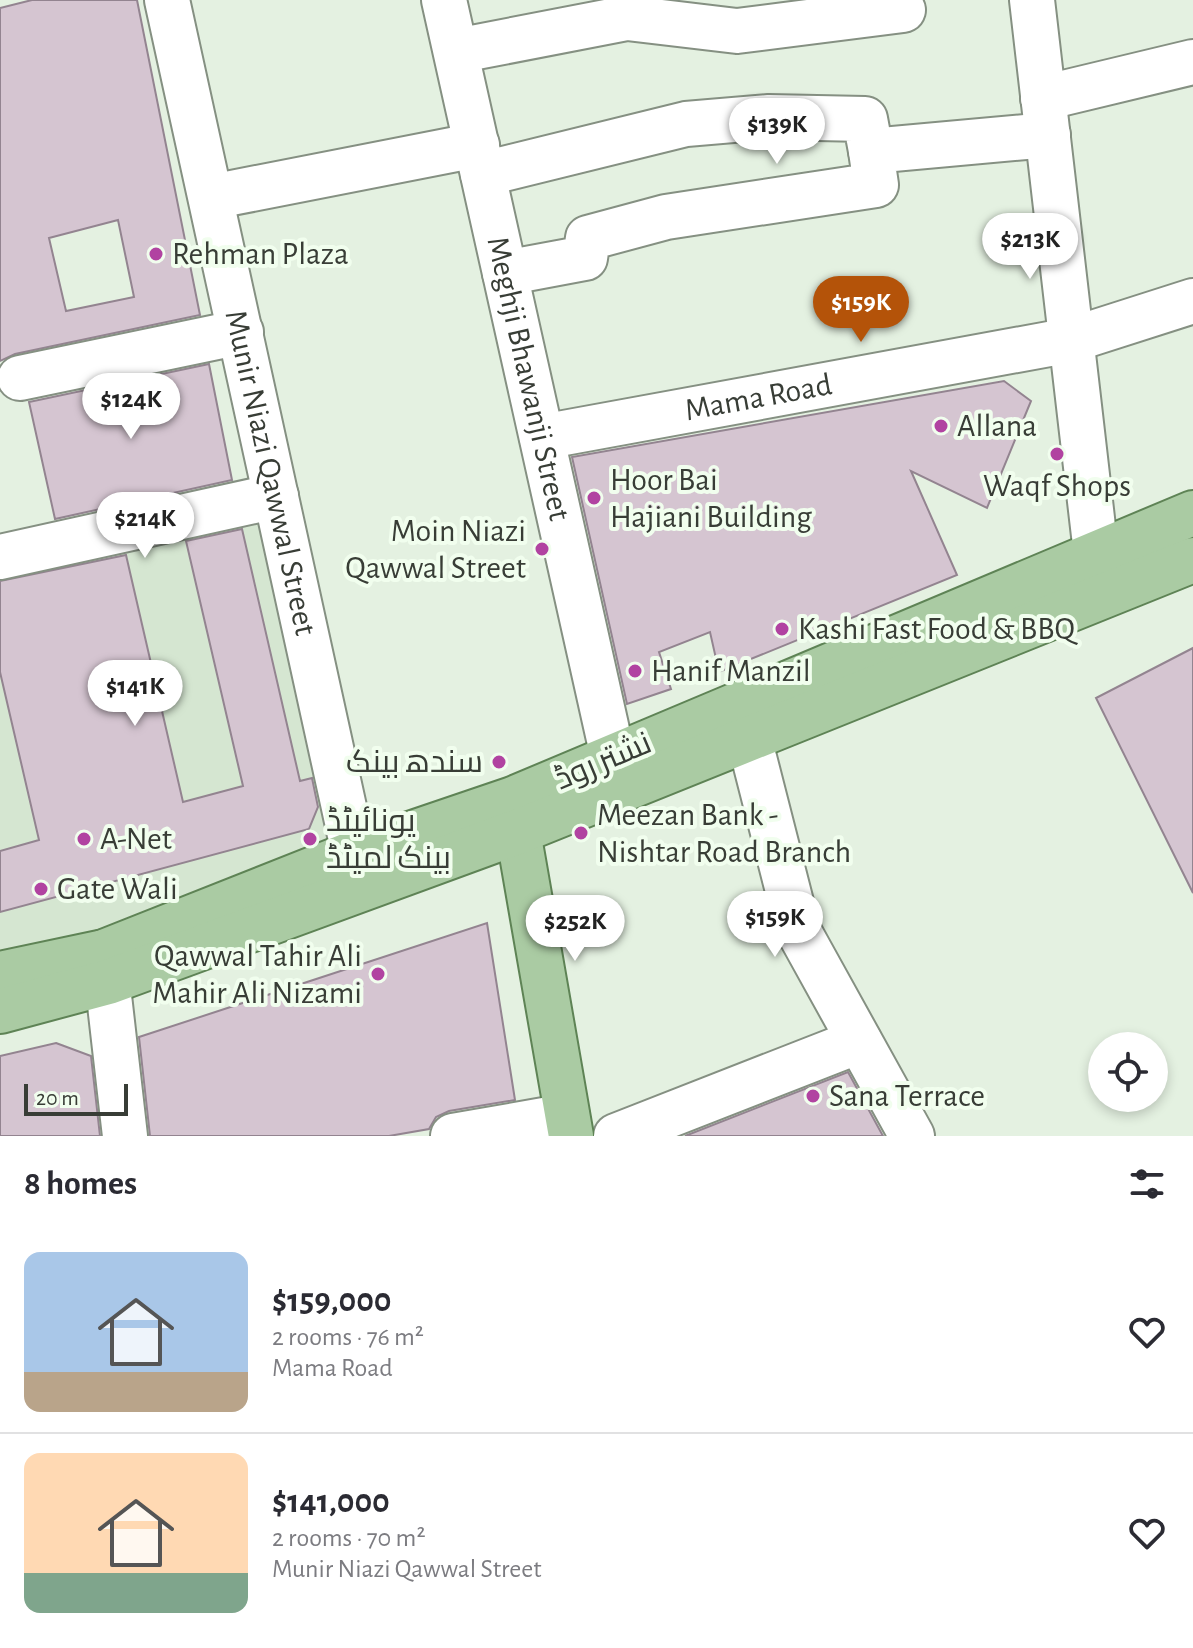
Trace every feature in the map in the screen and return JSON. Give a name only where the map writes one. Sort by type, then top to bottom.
[{"type":"main road","name":"نشتر روڈ","points":[[0,1011],[106,967],[354,853],[515,816],[613,757],[1193,513]]},
{"type":"main road","name":"نشتر روڈ","points":[[0,974],[106,967],[515,816],[749,738],[1193,560]]},
{"type":"main road","points":[[515,816],[569,1126]]},
{"type":"street","name":"Munir Niazi Qawwal Street","points":[[167,0],[354,853]]},
{"type":"street","name":"Meghji Bhawanji Street","points":[[444,0],[613,757]]},
{"type":"street","points":[[1032,0],[1096,553]]},
{"type":"street","points":[[456,51],[627,18],[737,31],[880,8]]},
{"type":"street","points":[[871,151],[1045,116],[1193,62]]},
{"type":"street","points":[[211,197],[480,160],[686,124],[769,117],[865,119],[876,185],[666,217],[588,238],[585,258],[505,273]]},
{"type":"street","name":"Mama Road","points":[[542,437],[1071,340],[1193,301]]},
{"type":"street","points":[[20,378],[241,332]]},
{"type":"street","points":[[0,557],[276,496]]},
{"type":"street","points":[[749,738],[798,930],[912,1136]]},
{"type":"street","points":[[106,967],[125,1136]]},
{"type":"street","points":[[616,1136],[859,1041]]},
{"type":"street","points":[[453,1136],[569,1126]]},
{"type":"shaded area","points":[[277,498],[354,854],[0,975],[0,558]]},
{"type":"building","points":[[32,0],[137,0],[200,315],[15,354],[0,361],[0,8]],"holes":[[[118,220],[134,297],[66,311],[49,238]]]},
{"type":"building","points":[[209,364],[232,480],[55,519],[29,402]]},
{"type":"building","points":[[1004,381],[1031,401],[987,508],[911,471],[957,575],[719,672],[710,632],[659,652],[671,689],[627,704],[572,457]]},
{"type":"building","points":[[242,529],[300,781],[312,778],[318,807],[309,829],[0,912],[0,851],[39,840],[0,672],[0,581],[126,555],[183,802],[243,786],[186,541]]},
{"type":"building","points":[[1193,648],[1193,893],[1096,698]]},
{"type":"building","points":[[487,923],[515,1100],[449,1111],[436,1117],[429,1129],[389,1136],[150,1136],[139,1037]]},
{"type":"building","points":[[56,1043],[91,1056],[100,1136],[0,1136],[0,1056]]},
{"type":"building","name":"Sana Terrace","points":[[848,1072],[883,1136],[685,1136]]},
{"type":"place","name":"Rehman Plaza","points":[[156,254]]},
{"type":"place","name":"Allana","points":[[941,426]]},
{"type":"place","name":"Waqf Shops","points":[[1057,454]]},
{"type":"place","name":"Hoor Bai Hajiani Building","points":[[594,498]]},
{"type":"place","name":"Moin Niazi Qawwal Street","points":[[542,549]]},
{"type":"place","name":"Kashi Fast Food & BBQ","points":[[782,629]]},
{"type":"place","name":"Hanif Manzil","points":[[635,671]]},
{"type":"place","name":"سندھ بینک","points":[[499,762]]},
{"type":"place","name":"Meezan Bank - Nishtar Road Branch","points":[[581,833]]},
{"type":"place","name":"A-Net","points":[[84,839]]},
{"type":"place","name":"یونائیٹڈ بینک لمیٹڈ","points":[[310,839]]},
{"type":"place","name":"Gate Wali","points":[[41,889]]},
{"type":"place","name":"Qawwal Tahir Ali Mahir Ali Nizami","points":[[378,974]]},
{"type":"place","name":"Sana Terrace","points":[[813,1096]]}]
